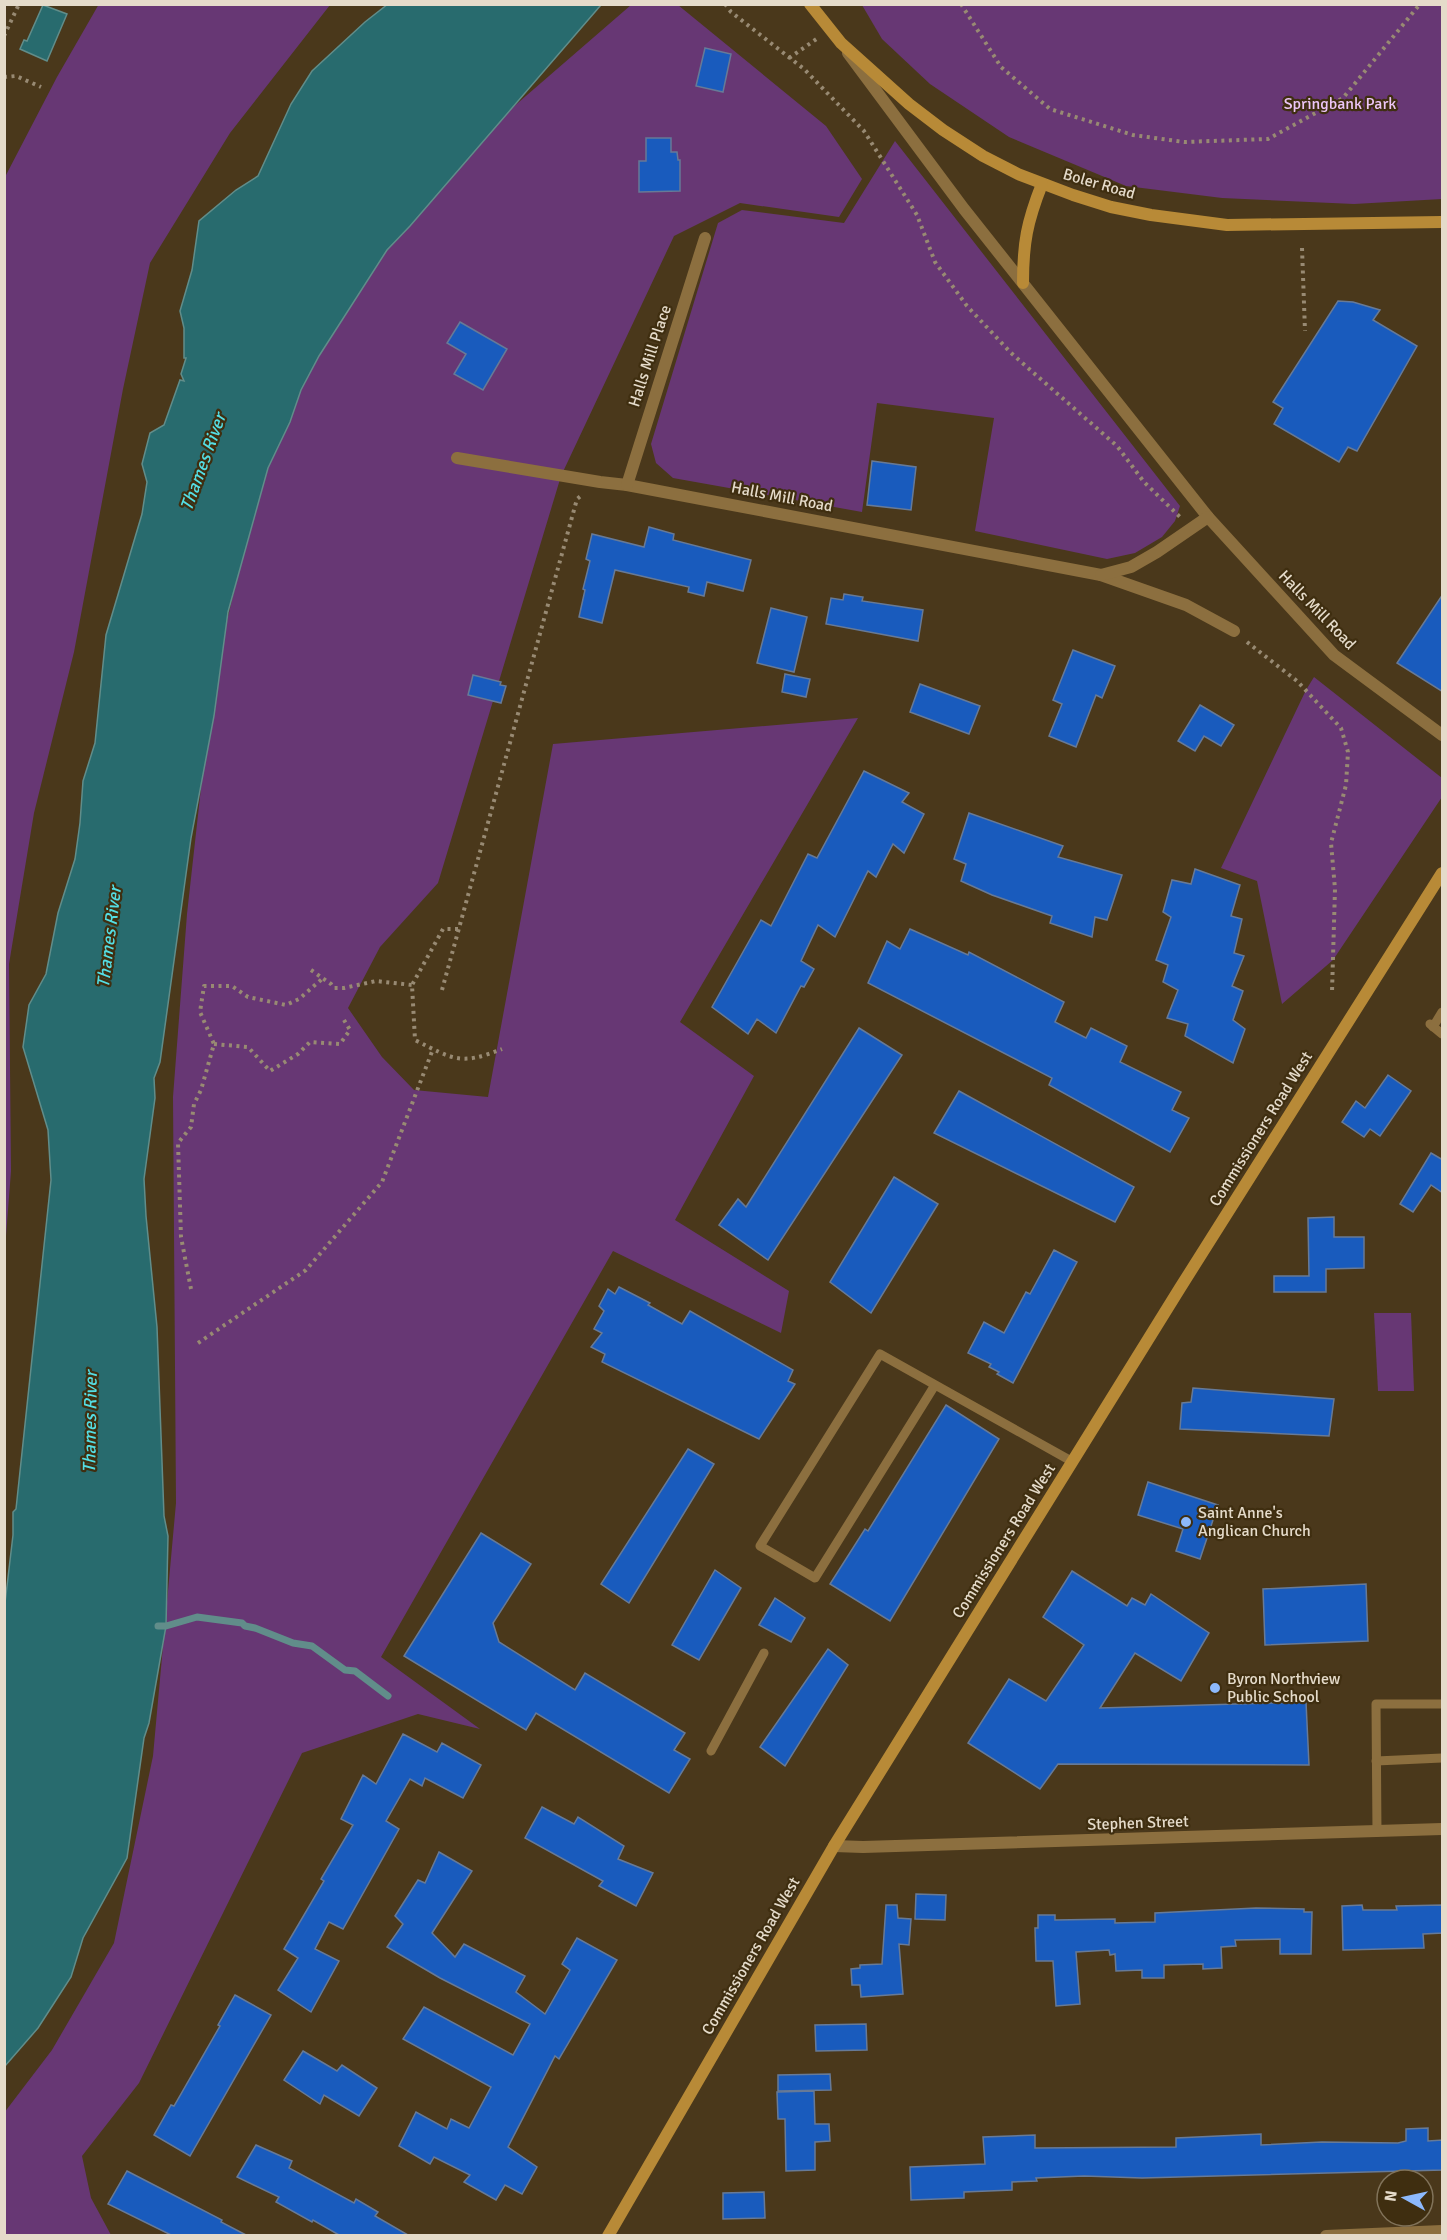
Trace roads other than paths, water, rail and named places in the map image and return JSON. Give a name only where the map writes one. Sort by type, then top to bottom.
[{"type":"main road","name":"Boler Road","points":[[810,4],[840,43],[909,104],[983,156],[1042,183],[1112,207],[1217,224],[1443,222]]},
{"type":"main road","points":[[1023,284],[1023,248],[1030,216],[1042,183]]},
{"type":"main road","name":"Commissioners Road West","points":[[608,2235],[834,1846],[1442,874]]},
{"type":"street","name":"Halls Mill Road","points":[[840,43],[964,209],[1208,517],[1334,655],[1443,735]]},
{"type":"street","name":"Halls Mill Place","points":[[627,485],[705,238]]},
{"type":"street","name":"Halls Mill Road","points":[[457,458],[627,485],[1101,575],[1186,605],[1234,631]]},
{"type":"street","name":"Halls Mill Road","points":[[1101,575],[1131,567],[1208,517]]},
{"type":"street","name":"Stephen Street","points":[[834,1846],[899,1846],[1443,1829]]},
{"type":"street","points":[[1326,2235],[1443,2231]]},
{"type":"lane","points":[[1443,1012],[1431,1026],[1443,1034]]},
{"type":"lane","points":[[934,1385],[815,1578],[760,1546],[880,1354],[1073,1462]]},
{"type":"lane","points":[[711,1751],[764,1653]]},
{"type":"lane","points":[[1377,1832],[1376,1704],[1443,1704]]},
{"type":"lane","points":[[1376,1761],[1443,1758]]},
{"type":"water","name":"Thames River","points":[[388,4],[601,5],[387,250],[319,356],[301,390],[290,422],[268,468],[228,612],[214,716],[191,838],[160,1062],[154,1078],[155,1098],[144,1179],[157,1327],[164,1516],[168,1536],[166,1626],[149,1723],[144,1738],[127,1858],[83,1938],[71,1977],[38,2028],[5,2066],[5,1603],[13,1535],[13,1512],[16,1509],[51,1180],[48,1130],[23,1047],[29,1005],[46,974],[58,913],[75,859],[83,781],[95,743],[106,635],[142,514],[147,482],[142,464],[150,433],[164,425],[180,380],[184,381],[181,374],[186,358],[184,358],[184,328],[180,311],[192,270],[199,221],[236,190],[258,176],[291,104],[312,71]]},
{"type":"water","points":[[43,5],[67,14],[47,61],[20,49],[24,40],[27,41]]},
{"type":"waterway","points":[[158,1626],[197,1617],[242,1623],[293,1643],[312,1646],[345,1670],[355,1671],[388,1696]]},
{"type":"place","name":"Saint Anne's Anglican Church","points":[[1186,1522]]},
{"type":"place","name":"Byron Northview Public School","points":[[1215,1688]]},
{"type":"park label","name":"Springbank Park","points":[[1340,104]]}]
